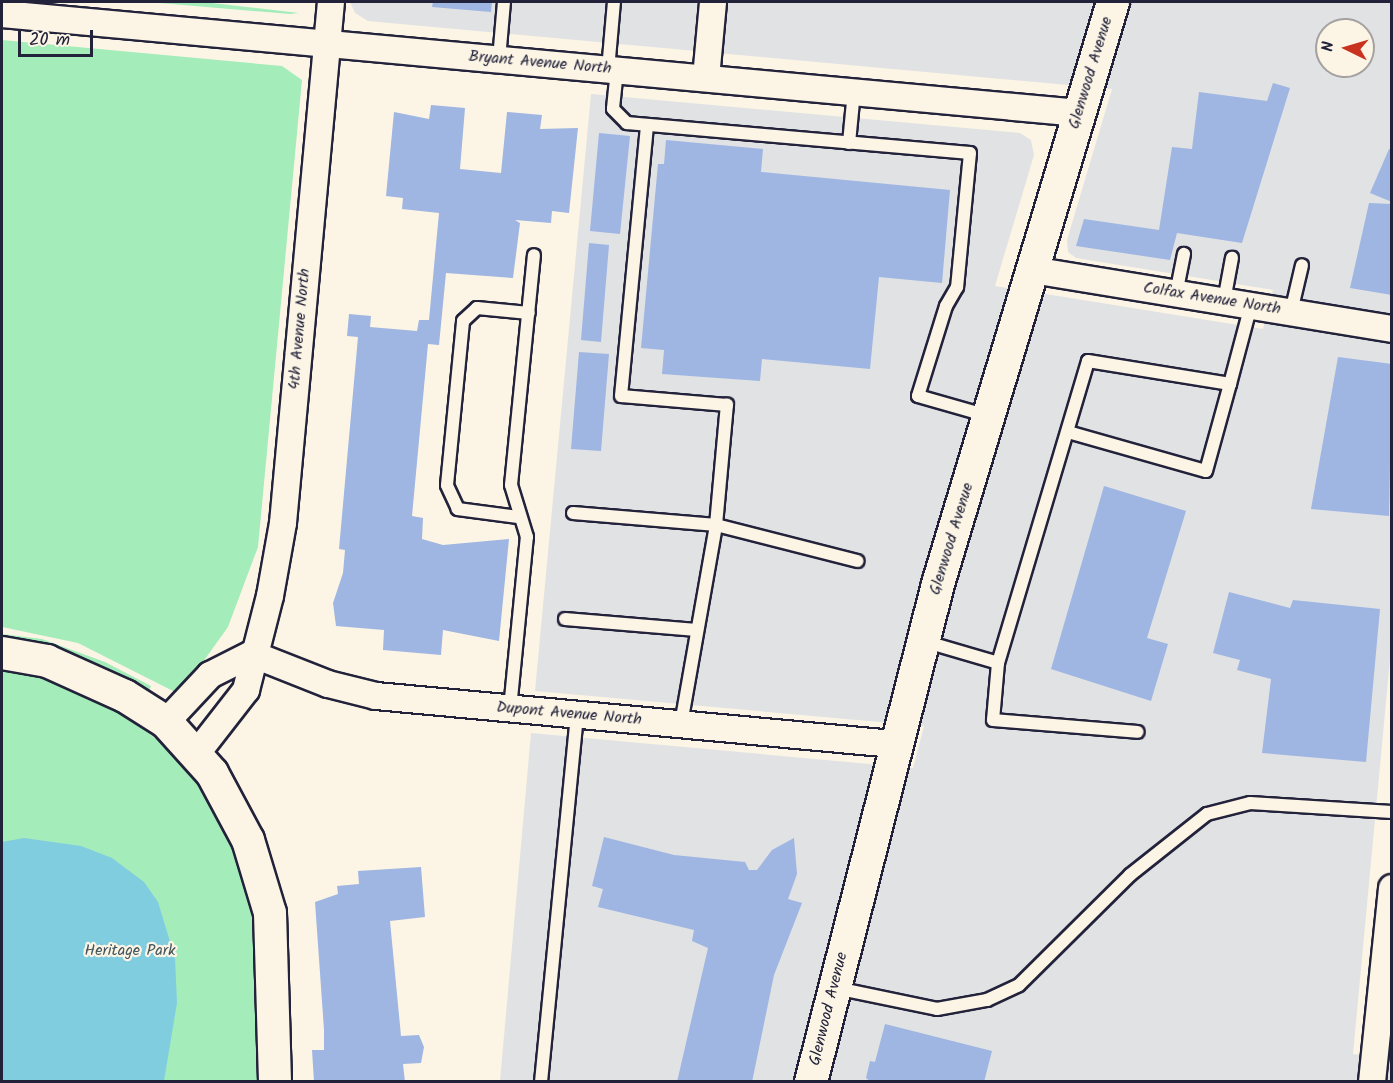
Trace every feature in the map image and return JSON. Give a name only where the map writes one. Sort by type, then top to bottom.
[{"type":"street","name":"4th Avenue North","points":[[197,753],[246,690],[252,654],[270,597],[283,523],[331,2]]},
{"type":"street","points":[[706,78],[713,2]]},
{"type":"street","name":"Glenwood Avenue","points":[[811,1082],[893,744],[922,640],[1113,2]]},
{"type":"street","name":"Bryant Avenue North","points":[[2,14],[1079,113]]},
{"type":"street","name":"Colfax Avenue North","points":[[1032,270],[1392,329]]},
{"type":"street","points":[[2,653],[47,661],[86,675],[166,722],[197,753],[231,804],[263,884],[273,942],[275,1082]]},
{"type":"street","points":[[166,722],[210,675],[252,654]]},
{"type":"street","name":"Dupont Avenue North","points":[[252,654],[328,684],[376,696],[893,744]]},
{"type":"street","points":[[1372,1082],[1392,888]]},
{"type":"lane","points":[[499,59],[504,2]]},
{"type":"lane","points":[[614,2],[613,109],[627,123],[970,153],[957,287],[946,306],[918,396],[988,416]]},
{"type":"lane","points":[[849,143],[854,91]]},
{"type":"lane","points":[[647,125],[621,396],[727,405],[716,525],[681,724]]},
{"type":"lane","points":[[1176,294],[1184,254]]},
{"type":"lane","points":[[510,710],[527,537],[518,517],[511,485],[534,255]]},
{"type":"lane","points":[[1224,301],[1232,258]]},
{"type":"lane","points":[[1291,312],[1302,265]]},
{"type":"lane","points":[[1068,432],[1206,471],[1251,306]]},
{"type":"lane","points":[[518,517],[465,512],[452,503],[447,485],[463,321],[477,308],[528,313]]},
{"type":"lane","points":[[1138,732],[993,720],[998,663],[1088,361],[1230,384]]},
{"type":"lane","points":[[573,513],[716,525],[857,561]]},
{"type":"lane","points":[[565,619],[697,630]]},
{"type":"lane","points":[[922,640],[998,663]]},
{"type":"lane","points":[[541,1082],[577,715]]},
{"type":"lane","points":[[835,987],[937,1009],[987,1000],[1019,985],[1130,875],[1207,814],[1250,803],[1392,812]]},
{"type":"shaded area","points":[[350,2],[1391,2],[1392,638],[1353,1054],[1391,1058],[1391,1081],[500,1081],[531,733],[913,768],[924,726],[535,691],[591,94],[1020,133],[1031,140],[1034,155],[995,286],[1263,329],[1273,290],[1076,258],[1068,252],[1067,240],[1112,89],[368,21],[355,13]]},
{"type":"green space","points":[[148,2],[203,2],[299,13],[290,14]]},
{"type":"green space","points":[[2,40],[282,66],[302,80],[258,547],[228,627],[190,680],[175,692],[78,643],[2,627]]},
{"type":"green space","points":[[2,634],[42,639],[105,662],[151,686],[147,696],[2,641]]},
{"type":"green space","name":"Heritage Park","points":[[2,668],[63,682],[118,709],[180,758],[215,805],[230,831],[255,908],[263,1081],[2,1082]]},
{"type":"water","points":[[24,838],[81,846],[112,858],[144,882],[158,902],[175,958],[177,1003],[164,1081],[2,1081],[2,842]]},
{"type":"building","points":[[433,2],[492,2],[491,12],[432,7]]},
{"type":"building","points":[[1273,83],[1290,88],[1242,243],[1177,233],[1170,260],[1076,246],[1084,219],[1159,230],[1172,147],[1192,149],[1199,92],[1267,101]]},
{"type":"building","points":[[431,105],[465,108],[460,169],[501,173],[507,112],[542,115],[540,129],[578,128],[569,213],[552,211],[551,223],[515,220],[520,223],[513,278],[446,273],[439,345],[428,344],[412,516],[423,518],[422,539],[443,545],[509,539],[499,641],[443,630],[441,655],[383,650],[384,630],[336,626],[333,603],[343,573],[345,550],[339,549],[358,337],[347,336],[349,314],[371,316],[370,327],[417,331],[419,320],[429,320],[439,213],[402,209],[403,198],[386,196],[394,112],[429,119]]},
{"type":"building","points":[[599,133],[630,136],[620,234],[590,231]]},
{"type":"building","points":[[666,140],[763,149],[761,172],[950,190],[942,283],[879,277],[870,369],[762,359],[760,381],[662,374],[664,350],[641,348],[658,164],[664,164]]},
{"type":"building","points":[[1389,149],[1392,150],[1392,202],[1370,193]]},
{"type":"building","points":[[1369,203],[1392,204],[1392,295],[1350,288]]},
{"type":"building","points":[[589,243],[609,245],[601,342],[581,340]]},
{"type":"building","points":[[579,352],[609,354],[601,451],[571,449]]},
{"type":"building","points":[[1338,357],[1392,364],[1389,516],[1311,509]]},
{"type":"building","points":[[1104,486],[1186,511],[1147,638],[1168,644],[1151,701],[1051,669]]},
{"type":"building","points":[[1229,592],[1290,608],[1293,600],[1380,609],[1366,762],[1262,753],[1271,679],[1237,670],[1240,660],[1213,653]]},
{"type":"building","points":[[604,837],[674,855],[745,862],[749,870],[757,870],[772,850],[794,838],[797,874],[788,899],[802,903],[774,975],[752,1082],[677,1082],[708,948],[692,941],[694,930],[598,907],[603,889],[592,886]]},
{"type":"building","points":[[421,867],[425,917],[390,921],[401,1036],[419,1035],[424,1047],[421,1063],[403,1064],[405,1082],[314,1082],[312,1050],[324,1050],[315,902],[338,894],[337,886],[359,884],[358,871]]},
{"type":"building","points":[[885,1024],[992,1051],[984,1082],[871,1082],[866,1078],[870,1061],[875,1062]]}]
